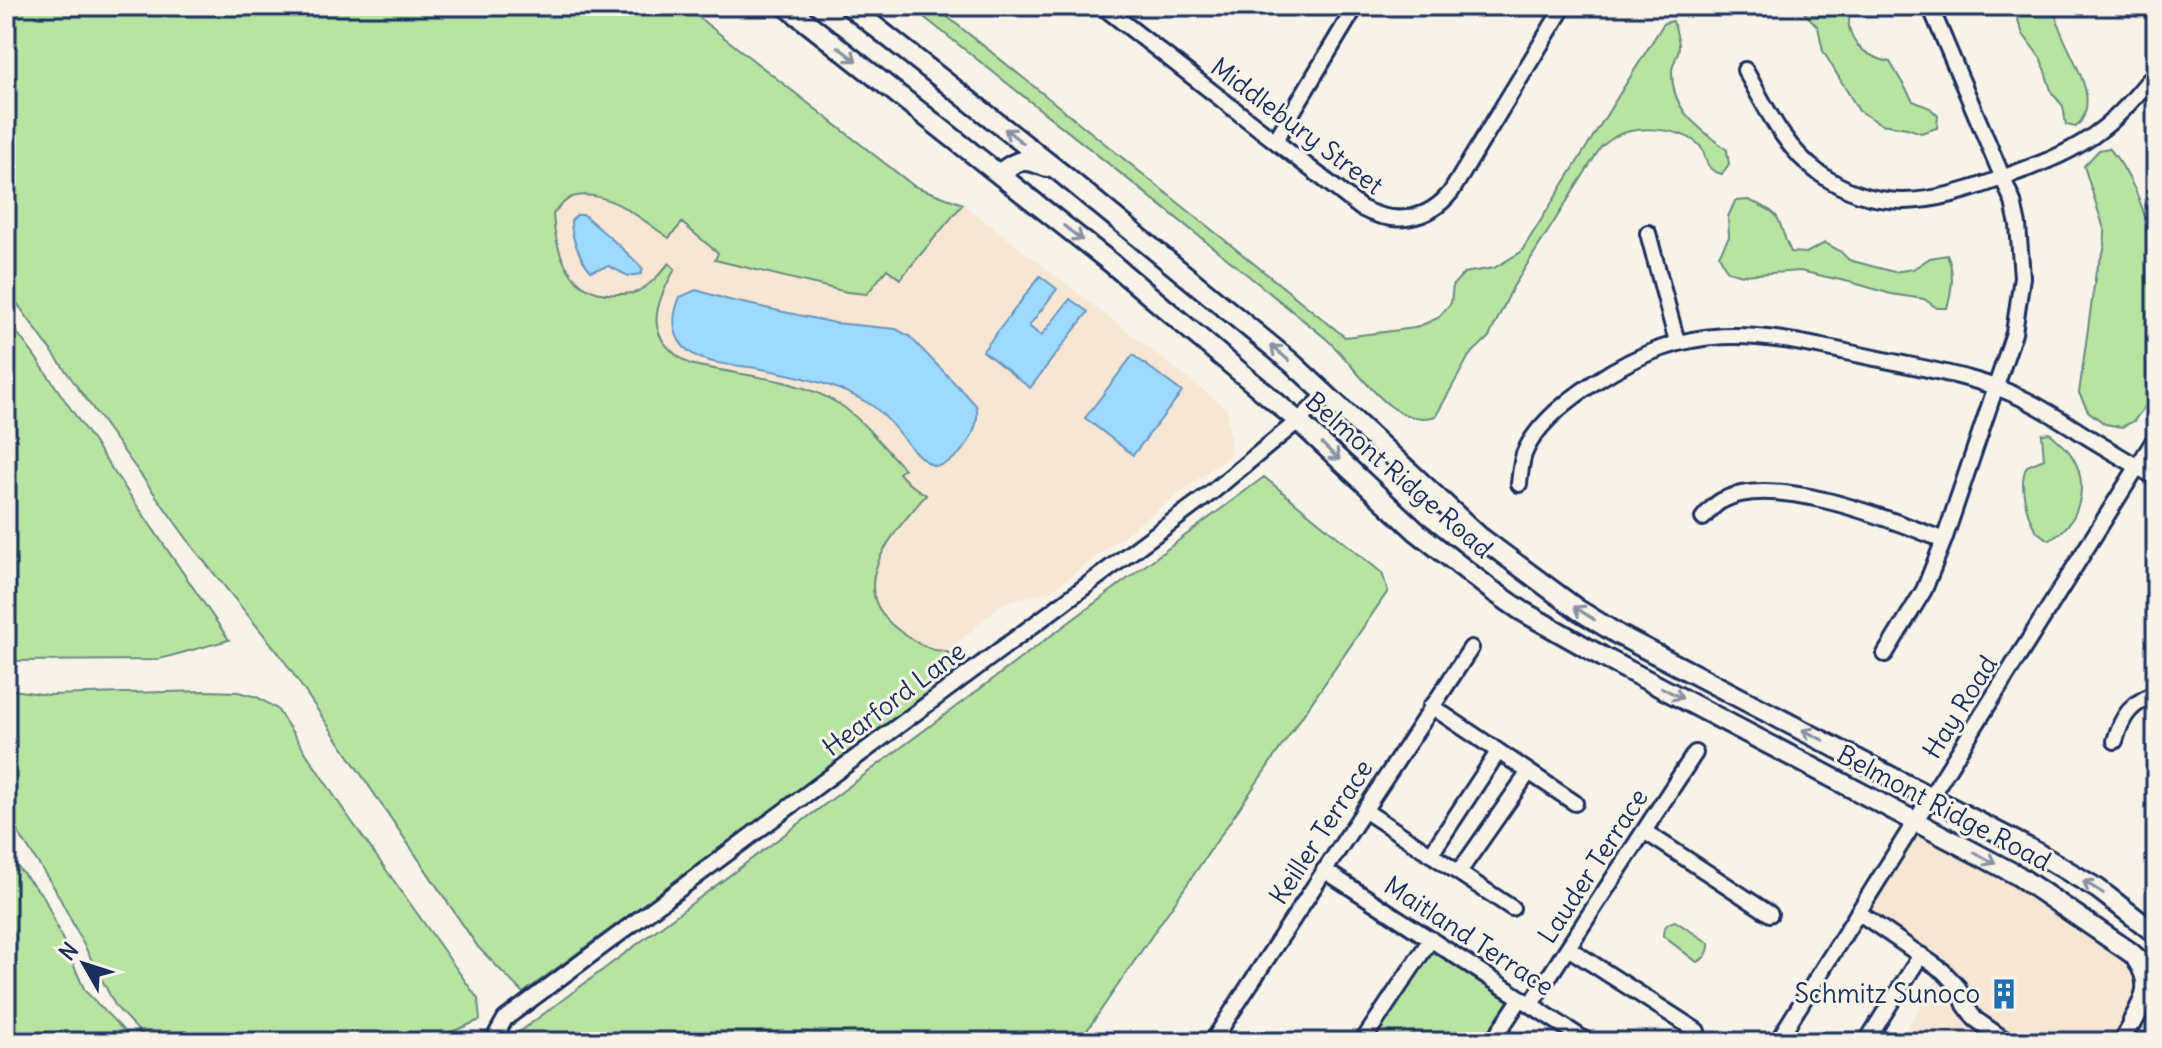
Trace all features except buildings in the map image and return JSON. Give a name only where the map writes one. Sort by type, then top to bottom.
[{"type":"main road","name":"Belmont Ridge Road","points":[[786,6],[1110,262],[1298,421],[1416,531],[1522,611],[1603,657],[2017,875],[2130,952],[2156,975]]},
{"type":"main road","name":"Belmont Ridge Road","points":[[849,6],[1196,282],[1326,395],[1480,537],[1577,609],[1619,635],[2034,851],[2098,889],[2156,934]]},
{"type":"main road","points":[[999,174],[1011,164],[1029,159],[1061,173]]},
{"type":"main road","points":[[2130,952],[2145,972],[2146,986],[2144,1000],[2133,1021]]},
{"type":"street","name":"Middlebury Street","points":[[1102,6],[1361,208],[1374,215],[1399,220],[1424,214],[1440,205],[1451,192],[1564,6]]},
{"type":"street","points":[[1275,141],[1356,6]]},
{"type":"street","points":[[1885,654],[1924,590],[1944,540],[2014,333],[2022,277],[2013,202],[1930,6]]},
{"type":"street","points":[[1745,70],[1793,151],[1817,172],[1849,190],[1882,200],[1915,201],[1954,196],[2053,159],[2100,131],[2132,101],[2156,72]]},
{"type":"street","points":[[1648,233],[1677,342]]},
{"type":"street","points":[[1519,484],[1523,456],[1534,436],[1584,389],[1638,357],[1677,342],[1744,334],[1774,337],[1927,369],[1996,387],[2037,406],[2156,478]]},
{"type":"street","name":"Hearford Lane","points":[[498,1042],[497,1033],[505,1019],[1175,520],[1326,395]]},
{"type":"street","name":"Hay Road","points":[[1777,1042],[2156,437]]},
{"type":"street","points":[[1703,518],[1723,500],[1748,494],[1792,495],[1844,505],[1944,540]]},
{"type":"street","name":"Keiller Terrace","points":[[1212,1042],[1471,648]]},
{"type":"street","points":[[2115,741],[2121,718],[2156,693]]},
{"type":"street","points":[[1431,706],[1575,803]]},
{"type":"street","points":[[1431,854],[1498,752]]},
{"type":"street","name":"Lauder Terrace","points":[[1492,1042],[1568,948],[1695,753]]},
{"type":"street","points":[[1459,872],[1529,772]]},
{"type":"street","points":[[1364,810],[1512,908]]},
{"type":"street","points":[[1644,831],[1770,914]]},
{"type":"street","name":"Maitland Terrace","points":[[1324,870],[1588,1042]]},
{"type":"street","points":[[1858,912],[1955,982],[1975,1019],[2008,1042]]},
{"type":"street","points":[[1362,1042],[1431,939]]},
{"type":"street","points":[[1568,948],[1697,1031]]},
{"type":"street","points":[[1866,1042],[1921,955]]},
{"type":"street","points":[[2121,1042],[2133,1021]]},
{"type":"shaded area","points":[[592,195],[622,206],[669,238],[682,223],[718,253],[715,261],[867,294],[887,269],[901,279],[963,204],[1227,409],[1231,454],[1051,591],[1004,602],[947,652],[929,648],[904,635],[882,614],[871,591],[876,561],[892,534],[925,494],[908,483],[899,473],[904,469],[839,404],[797,385],[690,364],[675,356],[662,344],[656,328],[656,314],[665,286],[675,269],[669,264],[635,293],[605,295],[587,290],[570,273],[554,238],[553,214],[569,198]]},
{"type":"shaded area","points":[[1916,822],[1940,834],[2156,975],[2156,1042],[1898,1042],[1943,971],[1858,912]]},
{"type":"green space","points":[[6,6],[684,6],[914,186],[963,204],[900,279],[887,269],[867,294],[847,292],[715,260],[718,253],[682,223],[669,238],[623,207],[585,195],[572,197],[553,214],[562,258],[577,281],[588,289],[602,293],[636,292],[650,283],[669,263],[675,269],[661,297],[657,322],[665,344],[675,354],[690,364],[804,388],[839,404],[864,425],[904,469],[899,473],[926,495],[898,529],[877,566],[873,584],[876,602],[886,619],[907,636],[933,650],[947,652],[965,668],[523,993],[478,947],[281,656],[195,550],[6,288]]},
{"type":"green space","points":[[910,6],[934,6],[1345,337],[1415,328],[1438,318],[1451,303],[1453,285],[1464,273],[1494,268],[1521,252],[1664,23],[1673,21],[1678,40],[1679,49],[1672,70],[1676,97],[1697,126],[1727,150],[1729,164],[1722,174],[1715,171],[1710,168],[1696,142],[1668,131],[1635,130],[1616,136],[1601,147],[1513,287],[1489,337],[1469,356],[1436,416],[1419,418],[1403,414],[1388,404],[1324,337]]},
{"type":"green space","points":[[1798,6],[1851,6],[1849,24],[1858,46],[1876,58],[1890,62],[1913,101],[1930,108],[1938,116],[1937,128],[1921,133],[1881,124],[1859,111],[1823,51],[1818,27]]},
{"type":"green space","points":[[2013,6],[2055,6],[2057,21],[2078,68],[2087,100],[2085,114],[2076,127],[2066,125],[2063,106],[2052,93],[2041,59],[2023,34]]},
{"type":"green space","points":[[2109,148],[2135,190],[2156,248],[2156,391],[2134,421],[2122,427],[2105,424],[2088,411],[2079,393],[2096,271],[2104,250],[2105,232],[2084,166],[2099,150]]},
{"type":"green space","points":[[1748,200],[1775,215],[1791,252],[1806,253],[1825,243],[1849,260],[1894,272],[1913,269],[1930,258],[1947,255],[1952,281],[1947,308],[1937,308],[1924,299],[1800,271],[1743,275],[1727,271],[1719,255],[1729,237],[1728,217],[1735,201]]},
{"type":"green space","points":[[6,318],[229,640],[156,660],[6,661]]},
{"type":"green space","points":[[2050,433],[2072,456],[2081,491],[2069,524],[2050,540],[2035,529],[2026,506],[2023,480],[2027,466],[2044,459],[2042,434]]},
{"type":"green space","points":[[1264,477],[1382,573],[1388,591],[1079,1042],[506,1042]]},
{"type":"green space","points":[[6,689],[48,695],[238,692],[257,697],[277,709],[345,812],[478,999],[480,1020],[428,1042],[149,1042],[116,1007],[55,889],[6,814]]},
{"type":"green space","points":[[6,854],[44,897],[85,991],[135,1042],[6,1042]]},
{"type":"green space","points":[[1675,921],[1709,943],[1708,952],[1700,961],[1697,962],[1663,936],[1666,926]]},
{"type":"green space","points":[[1431,939],[1521,998],[1492,1042],[1362,1042]]},
{"type":"water","points":[[577,215],[584,215],[622,248],[643,269],[641,274],[628,276],[609,266],[591,271],[580,254],[573,234],[571,221]]},
{"type":"water","points":[[1040,276],[1057,289],[1029,326],[1041,336],[1070,299],[1088,312],[1030,388],[983,351]]},
{"type":"water","points":[[696,290],[835,323],[896,329],[909,336],[976,405],[976,424],[967,444],[953,459],[935,466],[917,454],[877,410],[855,396],[799,377],[717,363],[696,356],[682,345],[674,322],[680,297]]},
{"type":"water","points":[[1133,355],[1182,392],[1133,455],[1085,418]]},
{"type":"place","name":"Schmitz Sunoco","points":[[2004,994]]}]
